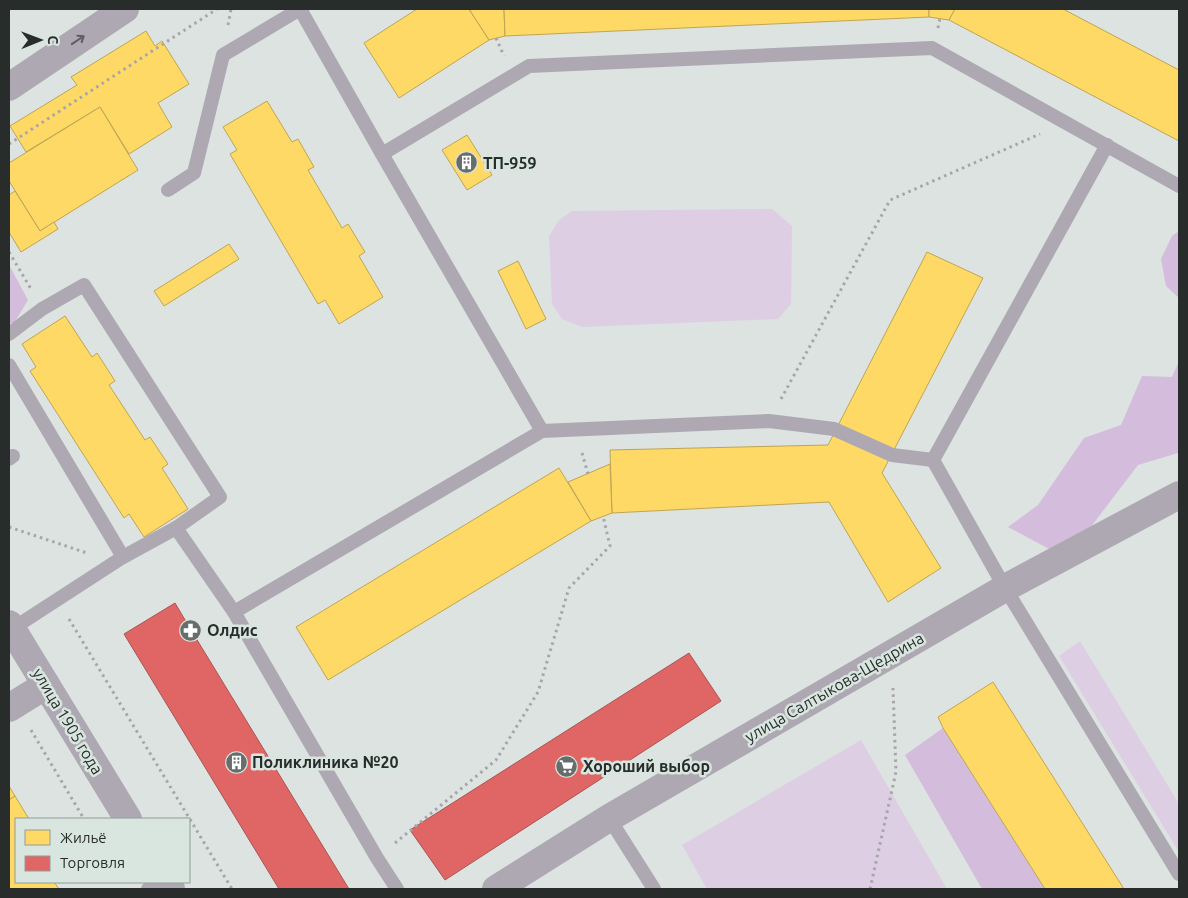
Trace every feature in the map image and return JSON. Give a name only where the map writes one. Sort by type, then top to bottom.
[{"type":"street","points":[[9,87],[126,9]]},
{"type":"street","name":"улица Салтыкова-Щедрина","points":[[496,889],[609,818],[891,653],[1005,588],[1179,495]]},
{"type":"street","name":"улица 1905 года","points":[[10,626],[127,818]]},
{"type":"street","points":[[12,706],[46,685]]},
{"type":"lane","points":[[168,190],[194,173],[223,55],[300,9],[542,430]]},
{"type":"lane","points":[[382,154],[529,66],[932,48],[1179,186]]},
{"type":"lane","points":[[933,460],[1107,145]]},
{"type":"lane","points":[[9,334],[42,309],[84,285],[220,498],[176,528],[10,626]]},
{"type":"lane","points":[[9,365],[120,560]]},
{"type":"lane","points":[[234,612],[542,430],[768,421],[834,429],[892,455],[933,460]]},
{"type":"lane","points":[[933,460],[1005,588],[1179,874]]},
{"type":"lane","points":[[176,528],[234,612],[377,858],[397,889]]},
{"type":"lane","points":[[609,818],[654,889]]},
{"type":"lane","points":[[148,889],[159,883]]},
{"type":"path","points":[[9,144],[217,9]]},
{"type":"path","points":[[768,421],[890,200],[1066,122]]},
{"type":"path","points":[[9,252],[42,309]]},
{"type":"path","points":[[377,858],[496,760],[538,692],[569,588],[610,546],[603,516]]},
{"type":"path","points":[[9,527],[120,560]]},
{"type":"path","points":[[57,599],[189,818]]},
{"type":"path","points":[[870,889],[896,772],[891,653]]},
{"type":"path","points":[[12,706],[83,818]]},
{"type":"path","points":[[190,819],[232,889]]},
{"type":"shaded area","points":[[772,209],[792,226],[791,304],[778,319],[582,327],[562,319],[552,304],[549,236],[559,220],[572,211]]},
{"type":"shaded area","points":[[1179,231],[1179,298],[1166,286],[1161,259],[1172,236]]},
{"type":"shaded area","points":[[9,265],[28,300],[14,323],[9,323]]},
{"type":"shaded area","points":[[1179,361],[1178,453],[1138,465],[1077,545],[1053,551],[1008,527],[1038,505],[1084,438],[1121,425],[1142,376],[1172,377]]},
{"type":"shaded area","points":[[1080,641],[1179,804],[1179,852],[1059,656]]},
{"type":"shaded area","points":[[943,728],[1045,889],[982,889],[905,755]]},
{"type":"shaded area","points":[[861,740],[947,889],[707,889],[682,845]]},
{"type":"building: Жильё","points":[[417,9],[469,9],[489,40],[399,98],[364,43]]},
{"type":"building: Жильё","points":[[469,9],[504,9],[505,36],[489,40]]},
{"type":"building: Жильё","points":[[504,9],[929,9],[929,17],[505,36]]},
{"type":"building: Жильё","points":[[929,9],[955,9],[949,20],[929,17]]},
{"type":"building: Жильё","points":[[955,9],[1063,9],[1179,70],[1179,141],[949,20]]},
{"type":"building: Жильё","points":[[146,31],[155,46],[162,41],[189,84],[158,103],[172,127],[129,154],[100,107],[26,152],[10,126],[77,85],[71,77]]},
{"type":"building: Жильё","points":[[267,101],[292,142],[298,139],[314,167],[308,170],[342,228],[348,224],[365,252],[359,256],[383,297],[339,324],[325,300],[318,304],[230,154],[237,150],[223,127]]},
{"type":"building: Жильё","points":[[100,107],[138,170],[40,231],[9,181],[9,163]]},
{"type":"building: Жильё","name":"ТП-959","points":[[467,135],[492,175],[467,190],[442,150]]},
{"type":"building: Жильё","points":[[15,191],[40,231],[54,222],[58,229],[21,252],[9,232],[9,195]]},
{"type":"building: Жильё","points":[[229,244],[239,259],[164,306],[154,291]]},
{"type":"building: Жильё","points":[[927,252],[983,278],[882,473],[941,568],[888,602],[829,502],[612,513],[610,450],[828,445]]},
{"type":"building: Жильё","points":[[518,261],[546,319],[526,329],[498,271]]},
{"type":"building: Жильё","points":[[65,316],[92,357],[97,353],[115,381],[109,385],[145,440],[150,437],[168,464],[162,468],[188,509],[144,537],[129,514],[124,518],[30,371],[36,367],[22,344]]},
{"type":"building: Жильё","points":[[610,464],[612,513],[591,521],[568,482]]},
{"type":"building: Жильё","points":[[559,468],[591,521],[328,680],[296,627]]},
{"type":"building: Жильё","points":[[993,682],[1124,889],[1045,889],[943,728],[938,717]]},
{"type":"building: Жильё","points":[[9,786],[15,796],[9,800]]},
{"type":"building: Жильё","points":[[15,796],[28,818],[15,818],[15,883],[55,883],[59,889],[9,889],[9,800]]},
{"type":"building: Торговля","name":"Поликлиника №20","points":[[175,603],[349,889],[279,889],[124,634]]},
{"type":"building: Торговля","name":"Хороший выбор","points":[[689,653],[721,701],[445,880],[410,830]]},
{"type":"place","name":"ТП-959","points":[[467,163]]},
{"type":"place","name":"Олдис","points":[[191,630]]},
{"type":"place","name":"Поликлиника №20","points":[[236,762]]},
{"type":"place","name":"Хороший выбор","points":[[567,766]]}]
